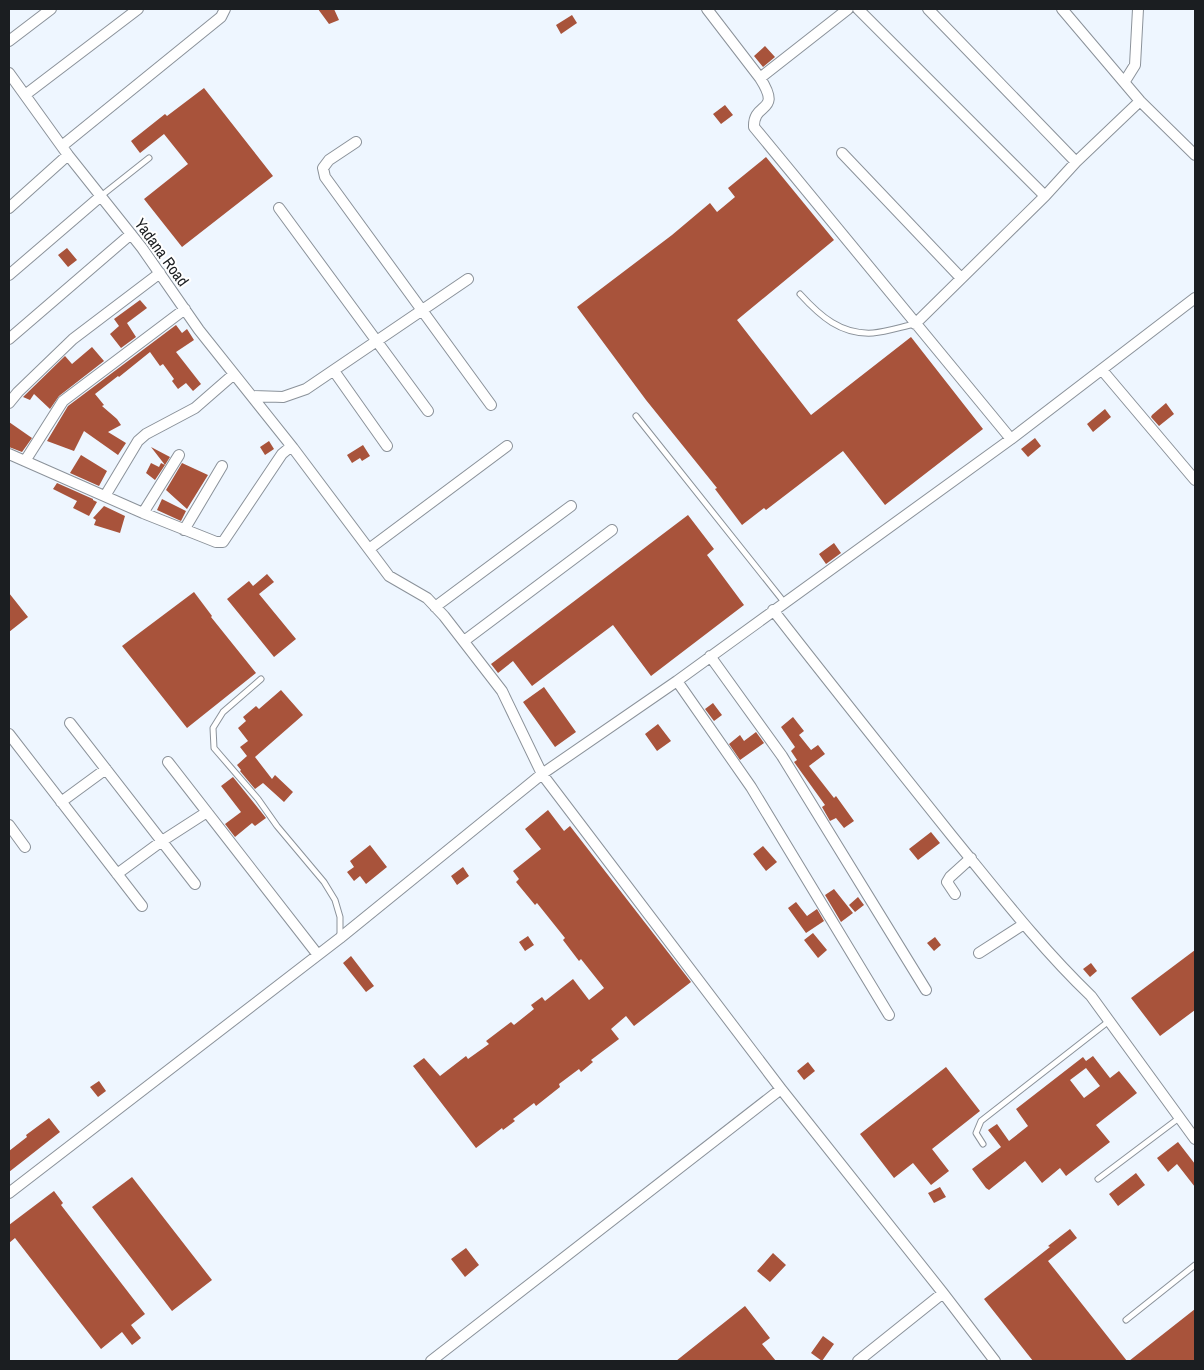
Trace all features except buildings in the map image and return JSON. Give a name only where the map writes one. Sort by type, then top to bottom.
[{"type":"street","points":[[9,41],[51,9]]},
{"type":"street","points":[[25,95],[138,9]]},
{"type":"street","points":[[9,208],[65,151],[221,16],[225,9]]},
{"type":"street","points":[[707,9],[768,91],[768,103],[755,116],[754,126],[1011,439]]},
{"type":"street","points":[[760,78],[848,9]]},
{"type":"street","points":[[858,9],[1045,196]]},
{"type":"street","points":[[928,9],[1076,162]]},
{"type":"street","points":[[1062,9],[1140,101],[1195,155]]},
{"type":"street","points":[[1124,81],[1135,66],[1138,9]]},
{"type":"street","name":"Yadana Road","points":[[9,73],[65,151],[131,234],[185,309],[293,448],[390,578],[424,596],[436,607],[464,641],[502,691],[542,774],[781,1089],[944,1293],[995,1361]]},
{"type":"street","points":[[915,324],[1045,196],[1076,162],[1140,101]]},
{"type":"street","points":[[356,142],[329,160],[323,168],[325,177],[490,405]]},
{"type":"street","points":[[842,153],[961,278]]},
{"type":"street","points":[[9,274],[101,196]]},
{"type":"street","points":[[279,208],[428,411]]},
{"type":"street","points":[[9,339],[131,234]]},
{"type":"street","points":[[9,403],[73,339],[160,273]]},
{"type":"street","points":[[252,396],[282,397],[306,389],[468,280]]},
{"type":"street","points":[[9,1193],[340,938],[542,774],[677,681],[1011,439],[1195,298]]},
{"type":"street","points":[[25,461],[63,401],[185,309]]},
{"type":"street","points":[[1102,370],[1195,480]]},
{"type":"street","points":[[334,371],[387,446]]},
{"type":"street","points":[[105,496],[138,441],[146,434],[195,408],[234,374]]},
{"type":"street","points":[[369,549],[507,446]]},
{"type":"street","points":[[9,454],[184,530],[216,542],[223,542],[282,454],[288,449],[293,448]]},
{"type":"street","points":[[143,513],[179,455]]},
{"type":"street","points":[[184,530],[222,466]]},
{"type":"street","points":[[436,607],[571,506]]},
{"type":"street","points":[[464,641],[612,530]]},
{"type":"street","points":[[773,610],[868,732],[1024,924],[1091,996],[1195,1139]]},
{"type":"street","points":[[710,656],[782,756],[926,990]]},
{"type":"street","points":[[677,681],[750,787],[889,1015]]},
{"type":"street","points":[[70,723],[195,884]]},
{"type":"street","points":[[9,734],[142,906]]},
{"type":"street","points":[[168,762],[318,955]]},
{"type":"street","points":[[61,802],[106,769]]},
{"type":"street","points":[[117,874],[162,841],[207,812]]},
{"type":"street","points":[[9,825],[25,847]]},
{"type":"street","points":[[955,894],[948,882],[950,877],[971,858]]},
{"type":"street","points":[[979,953],[1024,924]]},
{"type":"street","points":[[431,1361],[781,1089]]},
{"type":"street","points":[[858,1361],[944,1293]]},
{"type":"lane","points":[[101,196],[149,158]]},
{"type":"lane","points":[[800,294],[817,313],[834,325],[854,333],[874,333],[915,324]]},
{"type":"lane","points":[[636,416],[784,602]]},
{"type":"lane","points":[[260,679],[223,712],[213,728],[214,748],[258,799],[277,826],[324,882],[338,908],[340,938]]},
{"type":"lane","points":[[983,1144],[976,1132],[981,1122],[1109,1021]]},
{"type":"lane","points":[[1098,1179],[1179,1118]]},
{"type":"lane","points":[[1126,1320],[1195,1264]]}]
